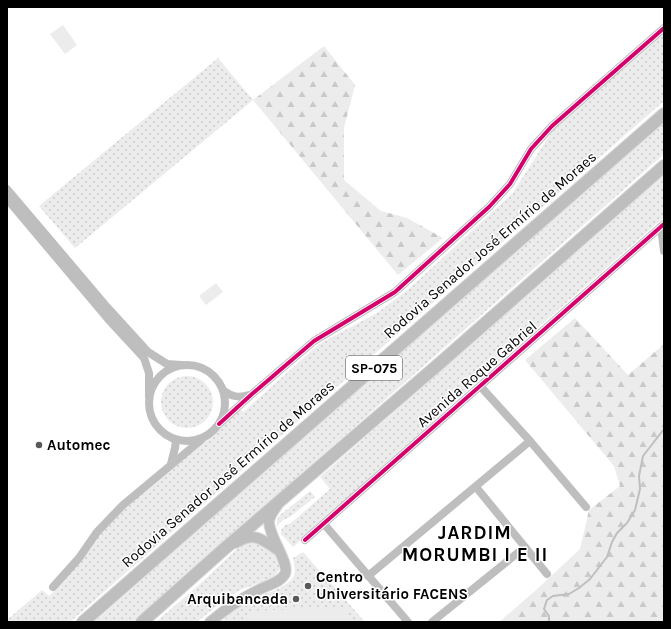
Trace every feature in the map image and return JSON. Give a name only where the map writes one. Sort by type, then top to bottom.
[{"type":"highway","name":"Rodovia Senador José Ermírio de Moraes","points":[[83,622],[664,114]]},
{"type":"highway","name":"SP-075","points":[[142,622],[664,166]]},
{"type":"main road","points":[[210,622],[238,600],[278,581],[284,575],[286,570],[285,562],[278,550],[269,523],[275,509],[285,497]]},
{"type":"main road","points":[[223,550],[245,538],[253,536],[278,550]]},
{"type":"street","points":[[53,587],[79,558],[97,532],[123,505],[213,431],[252,394],[314,341],[394,292],[489,207],[510,184],[531,149],[552,126],[664,28]]},
{"type":"street","points":[[7,189],[144,358],[149,373],[149,407],[152,418],[158,428],[166,435],[176,440],[196,440],[206,436]]},
{"type":"street","points":[[7,199],[82,283],[148,352],[167,364],[197,367],[212,374],[224,391],[230,396],[242,397],[252,394]]},
{"type":"street","points":[[663,226],[664,250]]},
{"type":"street","name":"Avenida Roque Gabriel","points":[[305,540],[663,226]]},
{"type":"street","points":[[149,396],[153,385],[160,376],[170,369],[182,365]]},
{"type":"street","points":[[481,387],[530,441],[586,507]]},
{"type":"street","points":[[219,424],[224,414],[224,391]]},
{"type":"street","points":[[171,464],[176,440]]},
{"type":"street","points":[[368,576],[530,441]]},
{"type":"street","points":[[476,487],[547,574]]},
{"type":"street","points":[[324,524],[408,622]]},
{"type":"street","points":[[432,622],[525,547]]},
{"type":"green space","points":[[63,25],[77,45],[65,54],[50,34]]},
{"type":"green space","points":[[664,33],[664,101],[70,622],[7,622],[7,620],[42,590],[49,596],[56,590],[99,534],[126,505],[240,409],[243,412],[319,344],[377,313],[409,289],[512,194],[553,130]]},
{"type":"green space","points":[[324,46],[355,85],[344,128],[344,180],[381,211],[407,218],[443,238],[398,275],[253,100]]},
{"type":"green space","points":[[218,58],[253,100],[75,248],[39,206]]},
{"type":"green space","points":[[664,121],[664,154],[133,622],[94,622]]},
{"type":"green space","points":[[664,175],[664,217],[491,369],[293,547],[281,534],[282,530],[330,489],[320,477]]},
{"type":"green space","points":[[216,283],[223,292],[206,305],[199,296]]},
{"type":"green space","points":[[575,318],[628,375],[664,344],[664,622],[499,622],[580,549],[589,510],[620,486],[614,466],[525,360]]},
{"type":"green space","points":[[187,376],[201,380],[209,388],[213,402],[209,416],[201,424],[187,428],[173,424],[165,416],[161,402],[165,388],[173,380]]},
{"type":"green space","points":[[310,491],[315,497],[277,526],[277,520],[280,515]]},
{"type":"green space","points":[[247,542],[262,545],[274,553],[279,561],[279,570],[274,577],[240,590],[224,600],[197,622],[156,622],[200,584],[241,545]]},
{"type":"green space","name":"Centro Universitário FACENS","points":[[303,552],[365,622],[221,622],[247,602],[284,586],[289,582],[295,573],[293,558]]},
{"type":"green space","points":[[347,607],[347,622],[247,622],[247,611]]},
{"type":"waterway","points":[[549,622],[549,616],[544,609],[547,600],[553,596],[569,594],[579,588],[590,579],[607,557],[617,533],[627,523],[635,510],[640,489],[639,476],[643,456],[664,429]]},
{"type":"cycle path","points":[[219,424],[314,341],[395,292],[489,207],[510,184],[531,149],[552,126],[664,28]]},
{"type":"cycle path","points":[[305,540],[664,224]]},
{"type":"place","name":"Automec","points":[[39,445]]},
{"type":"place","name":"Centro Universitário FACENS","points":[[308,586]]},
{"type":"place","name":"Arquibancada","points":[[296,599]]},
{"type":"district","name":"JARDIM MORUMBI I E II","points":[[475,543]]}]
